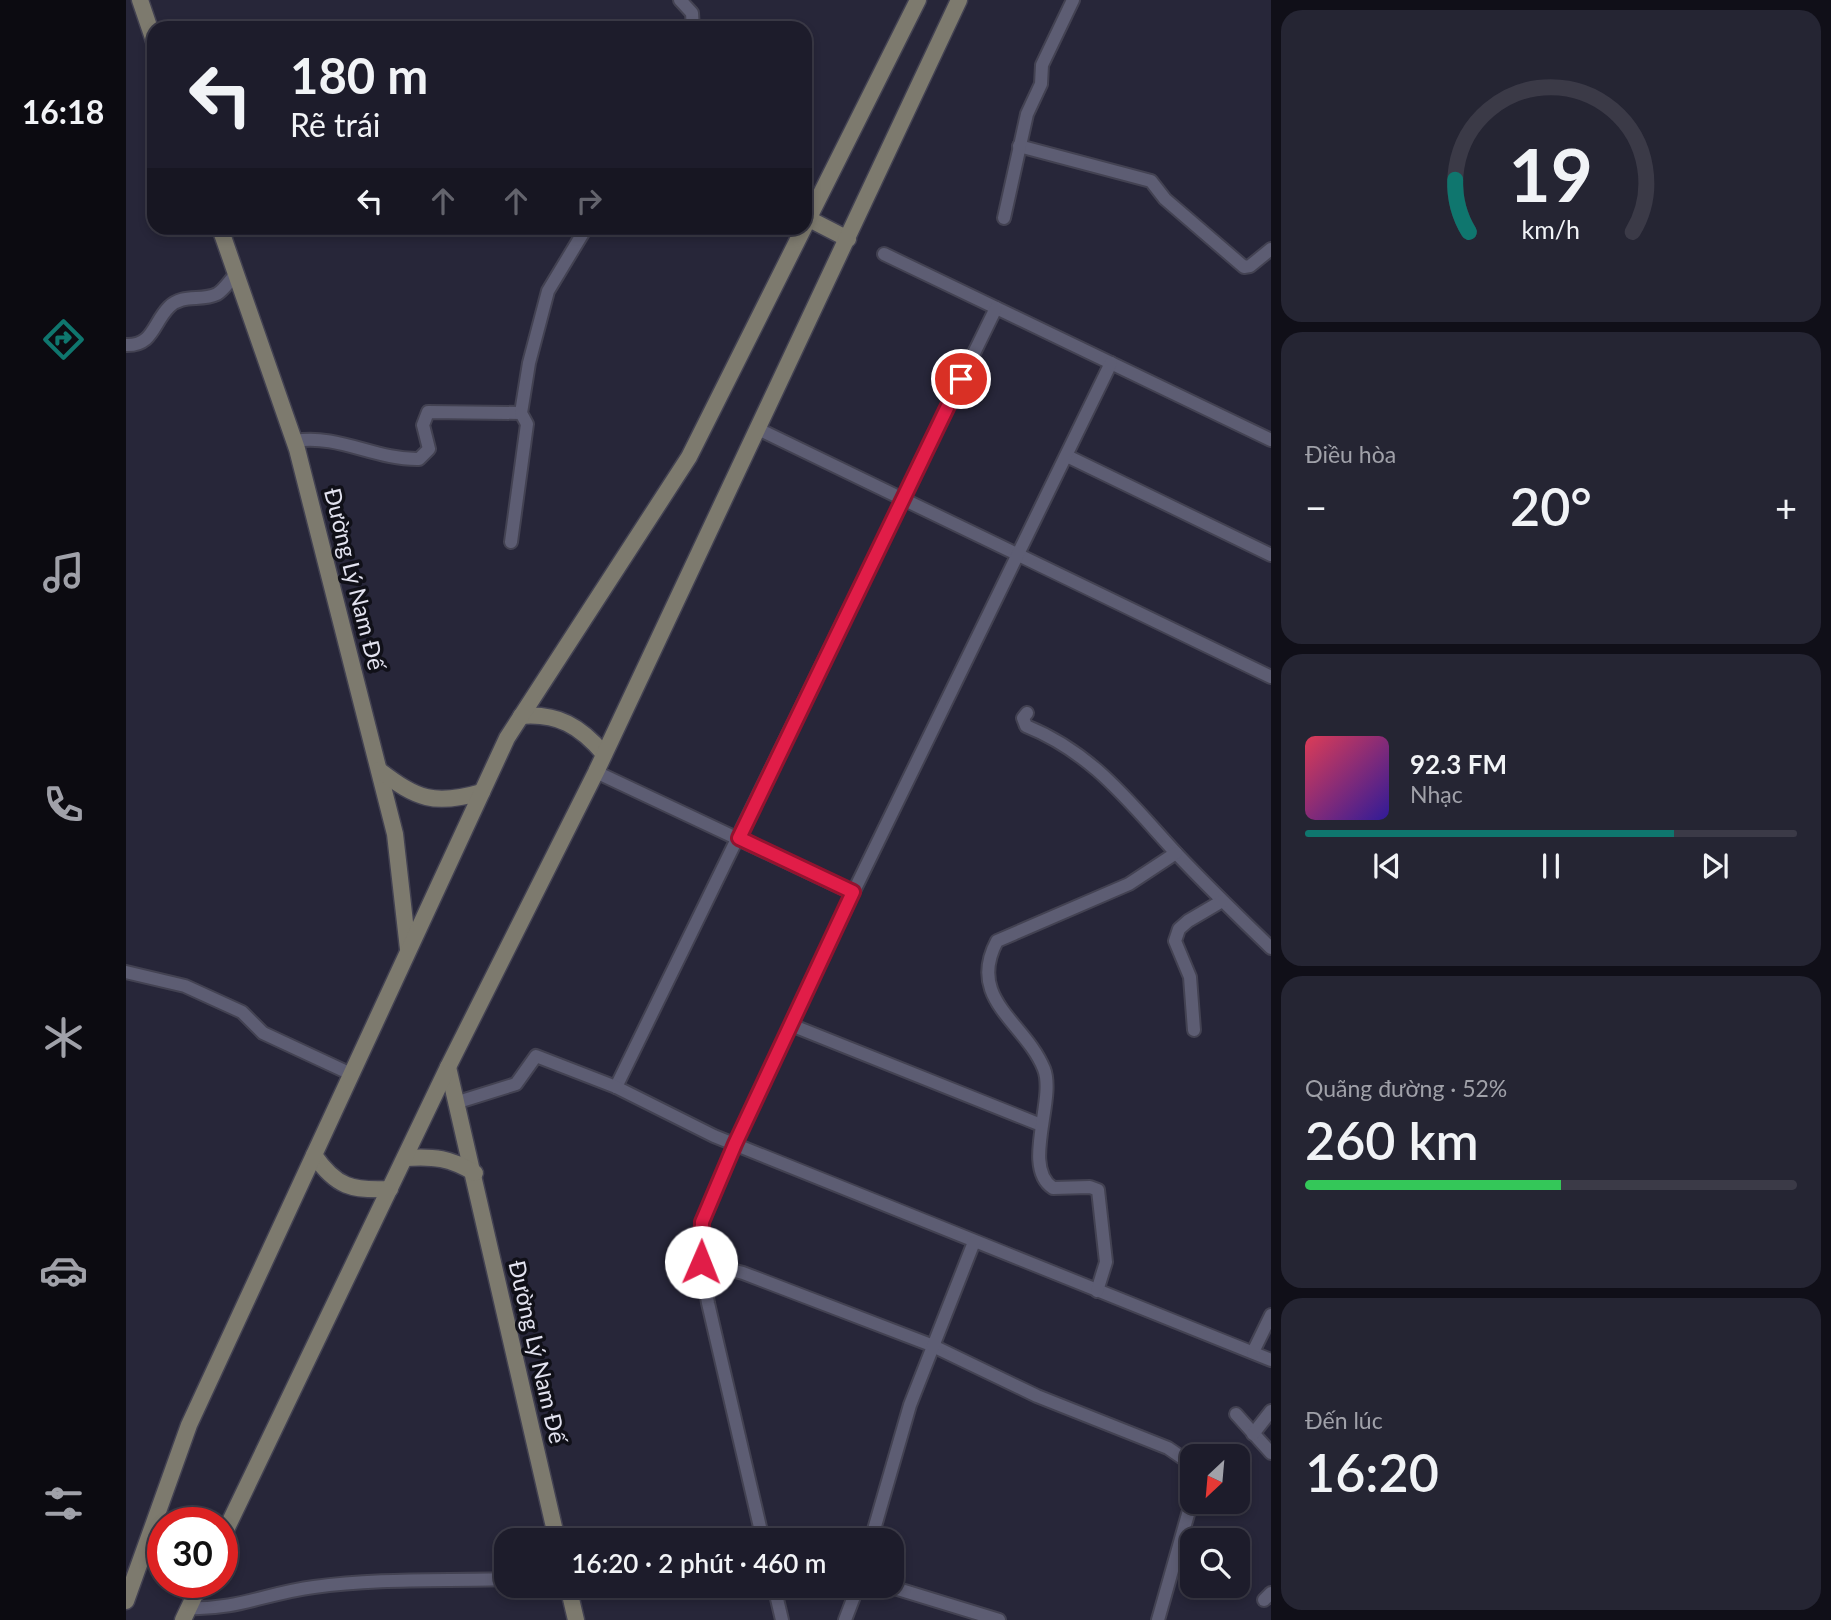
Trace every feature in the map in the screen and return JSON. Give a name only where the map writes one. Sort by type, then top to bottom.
[{"type":"street","points":[[140,0],[147,21]]},
{"type":"street","points":[[680,0],[692,13],[693,21]]},
{"type":"street","points":[[812,213],[918,0]]},
{"type":"street","points":[[237,1507],[449,1067],[596,772],[959,0]]},
{"type":"street","points":[[1004,218],[1027,114],[1041,84],[1042,65],[1073,0]]},
{"type":"street","points":[[1019,146],[1151,181],[1165,199],[1244,267],[1250,266],[1271,249]]},
{"type":"street","points":[[812,221],[848,239]]},
{"type":"street","name":"Đường Lý Nam Đế","points":[[222,235],[295,441],[395,834],[408,952]]},
{"type":"street","points":[[511,542],[527,424],[521,413],[529,363],[545,302],[582,235]]},
{"type":"street","points":[[127,1596],[189,1425],[482,792],[520,716],[689,457],[801,235]]},
{"type":"street","points":[[884,254],[1271,440]]},
{"type":"street","points":[[126,345],[142,344],[148,339],[168,308],[176,302],[215,295],[236,274]]},
{"type":"street","points":[[615,1087],[996,308]]},
{"type":"street","points":[[760,1528],[701,1262],[702,1222],[735,1144],[853,892],[1020,555],[1111,363]]},
{"type":"street","points":[[295,441],[320,437],[398,460],[419,459],[426,456],[429,449],[424,425],[428,412],[521,413]]},
{"type":"street","points":[[758,429],[1271,677]]},
{"type":"street","points":[[1067,456],[1271,555]]},
{"type":"street","points":[[1027,713],[1023,718],[1026,726],[1084,757],[1103,773],[1222,901],[1271,948]]},
{"type":"street","points":[[520,716],[556,717],[572,724],[588,735],[604,754]]},
{"type":"street","points":[[379,770],[416,796],[456,800],[482,792]]},
{"type":"street","points":[[596,772],[853,892]]},
{"type":"street","points":[[1097,1291],[1106,1262],[1098,1190],[1090,1187],[1059,1189],[1048,1185],[1040,1160],[1041,1125],[1048,1094],[1044,1069],[991,989],[986,973],[988,958],[997,942],[1129,884],[1176,853]]},
{"type":"street","points":[[1194,1030],[1190,976],[1175,940],[1179,929],[1188,921],[1222,901]]},
{"type":"street","points":[[126,972],[184,986],[242,1012],[263,1033],[351,1074]]},
{"type":"street","points":[[791,1025],[1041,1125]]},
{"type":"street","points":[[455,1103],[516,1084],[536,1056],[615,1087],[735,1144],[1271,1360]]},
{"type":"street","name":"Đường Lý Nam Đế","points":[[449,1067],[455,1103],[475,1173],[554,1528]]},
{"type":"street","points":[[314,1155],[334,1180],[348,1187],[390,1189]]},
{"type":"street","points":[[405,1158],[437,1156],[453,1160],[475,1173]]},
{"type":"street","points":[[874,1528],[910,1405],[931,1345],[974,1242]]},
{"type":"street","points":[[701,1262],[743,1273],[931,1345],[1037,1396],[1168,1448],[1180,1456]]},
{"type":"street","points":[[1253,1353],[1271,1315]]},
{"type":"street","points":[[1254,1433],[1271,1410]]},
{"type":"street","points":[[1236,1414],[1271,1453]]},
{"type":"street","points":[[1158,1620],[1188,1514]]},
{"type":"street","points":[[185,1614],[225,1608],[311,1587],[363,1581],[494,1579]]},
{"type":"street","points":[[904,1591],[999,1620]]},
{"type":"street","points":[[185,1614],[193,1598]]},
{"type":"street","points":[[571,1598],[576,1620]]},
{"type":"street","points":[[777,1598],[782,1620]]},
{"type":"street","points":[[845,1620],[853,1598]]},
{"type":"route","points":[[701,1262],[702,1222],[735,1144],[853,892],[739,838],[961,379]]}]
